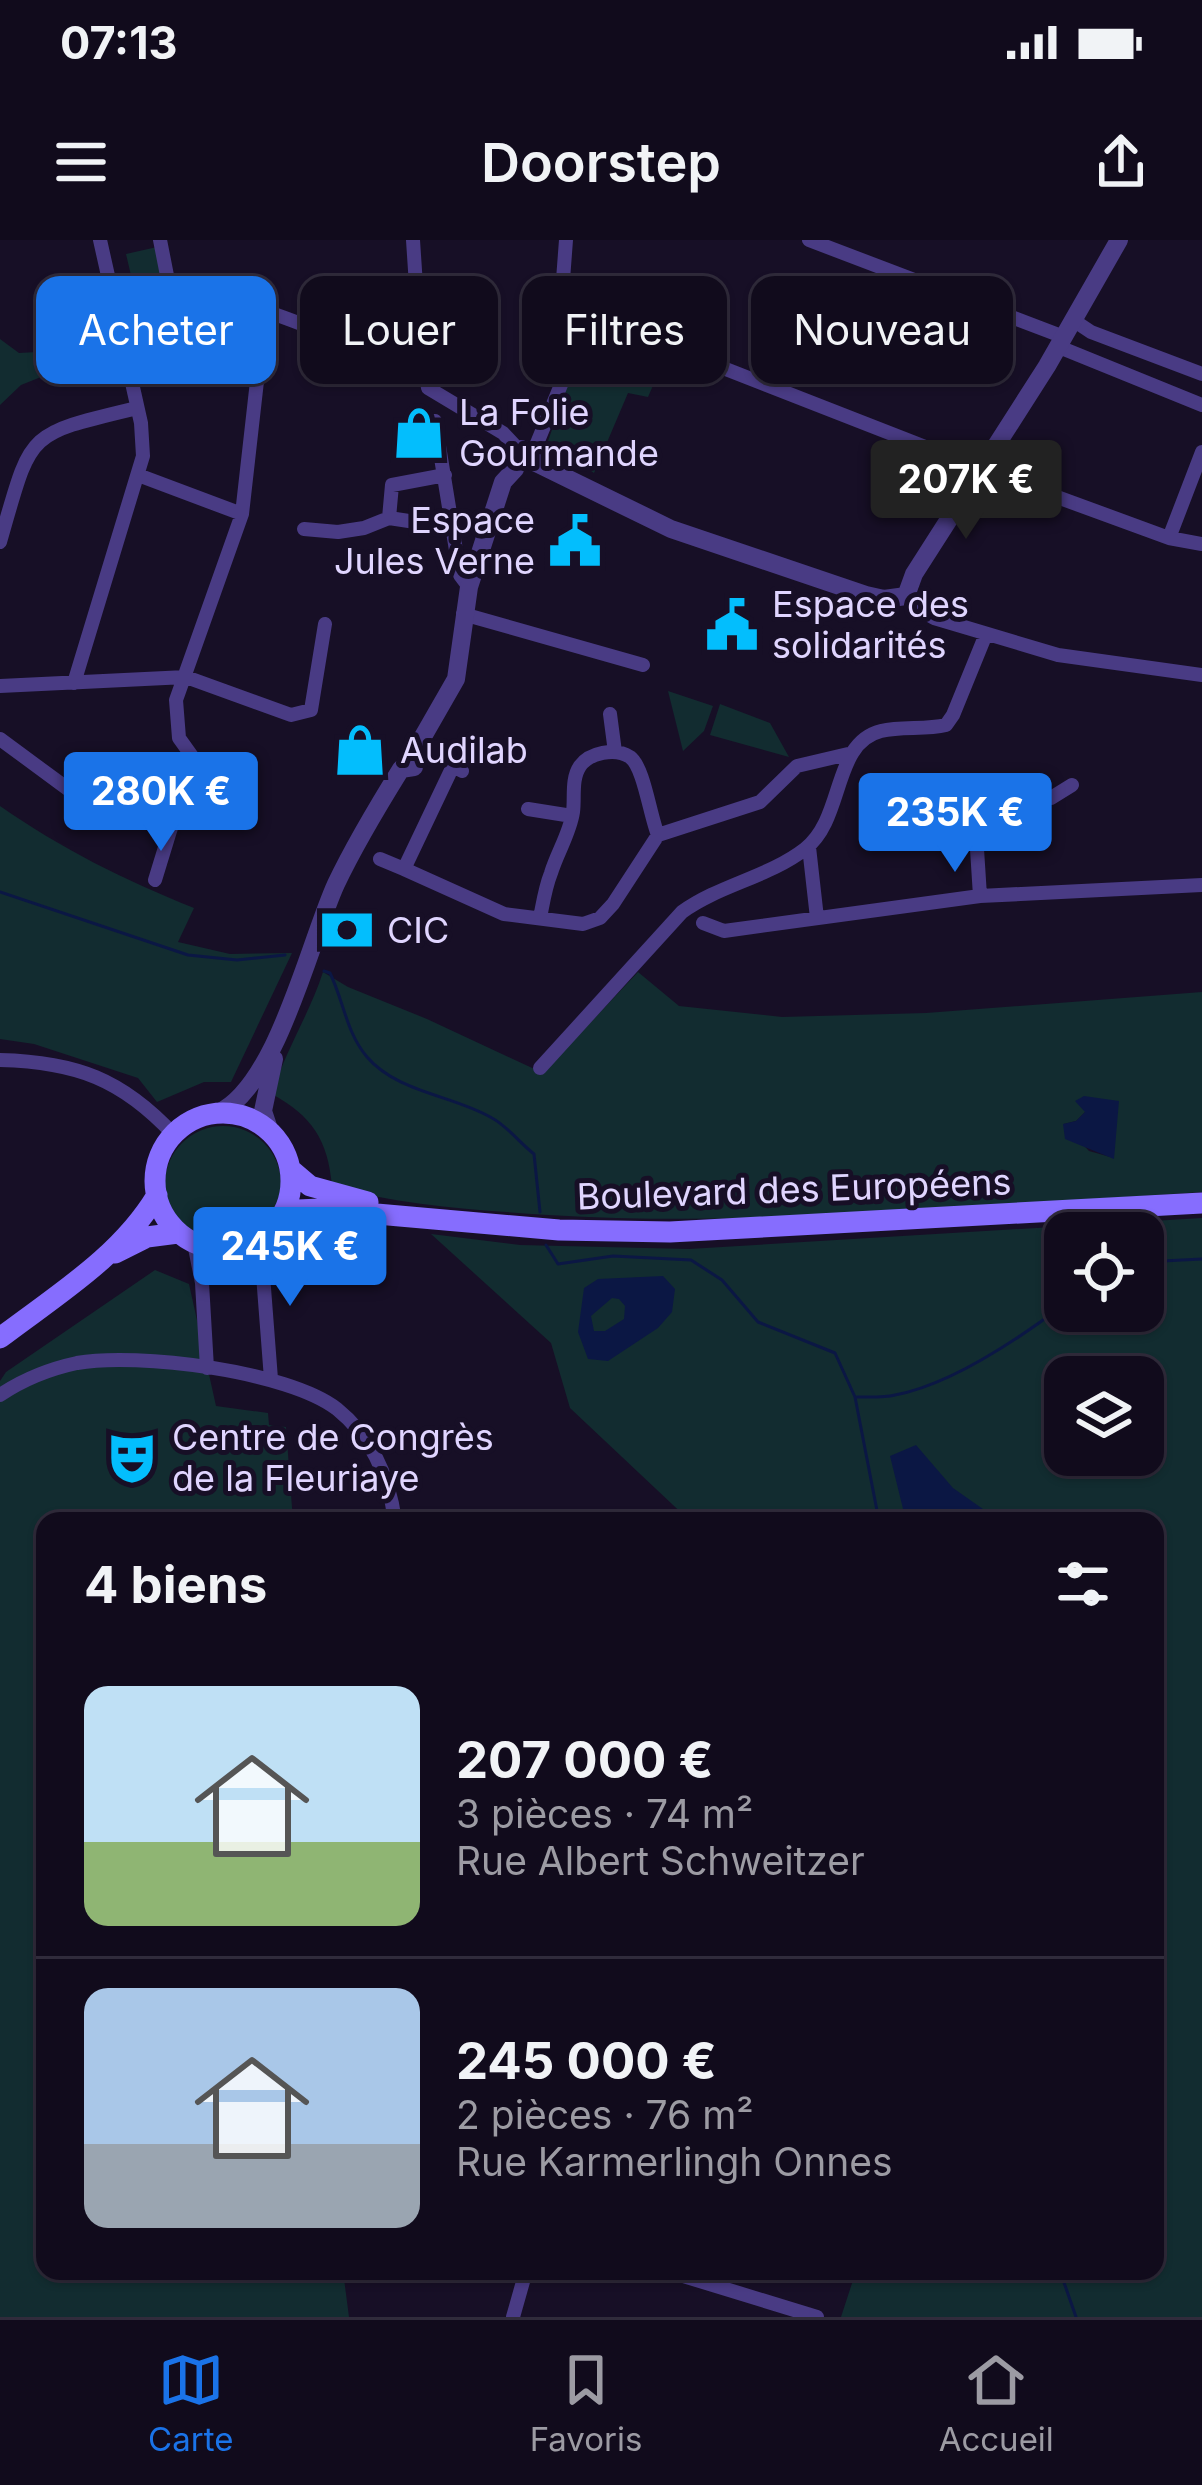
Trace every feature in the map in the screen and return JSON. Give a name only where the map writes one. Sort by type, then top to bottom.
[{"type":"main road","points":[[104,1258],[147,1237],[186,1238],[214,1249],[235,1249],[264,1236],[288,1201],[290,1169],[270,1132],[246,1117],[218,1113],[194,1120],[173,1135],[156,1169],[157,1195],[161,1209],[186,1238]]},
{"type":"main road","points":[[290,1169],[310,1186],[373,1204],[389,1214]]},
{"type":"main road","points":[[0,1338],[104,1258],[157,1195]]},
{"type":"main road","name":"Boulevard des Européens","points":[[389,1214],[559,1230],[670,1232],[1202,1203]]},
{"type":"main road","points":[[282,1216],[303,1209],[389,1214]]},
{"type":"street","points":[[74,683],[138,475],[144,440],[100,240]]},
{"type":"street","points":[[154,880],[194,759],[179,738],[176,700],[242,514],[261,320],[252,312],[174,311],[160,240]]},
{"type":"street","points":[[413,240],[416,276]]},
{"type":"street","points":[[270,1132],[263,1111],[305,963],[342,872],[456,679],[469,587],[503,482],[526,459],[581,336],[581,325],[565,302],[562,287],[566,240]]},
{"type":"street","points":[[809,240],[1065,335],[1202,405]]},
{"type":"street","points":[[906,596],[914,574],[1065,335],[1119,240]]},
{"type":"street","points":[[278,314],[300,323]]},
{"type":"street","points":[[1065,335],[1090,332],[1202,374]]},
{"type":"street","points":[[727,370],[1169,538],[1202,544]]},
{"type":"street","points":[[427,384],[503,433],[526,459],[671,529],[866,595],[906,596],[925,613],[1058,655],[1202,675]]},
{"type":"street","points":[[0,542],[24,460],[38,440],[57,428],[137,408]]},
{"type":"street","points":[[435,421],[460,575],[469,587]]},
{"type":"street","points":[[1169,538],[1202,452]]},
{"type":"street","points":[[138,475],[242,514]]},
{"type":"street","points":[[389,518],[392,485],[445,476]]},
{"type":"street","points":[[304,529],[338,532],[389,518],[422,523],[452,519]]},
{"type":"street","points":[[464,614],[643,665]]},
{"type":"street","points":[[0,686],[186,676],[290,715],[311,710],[325,624]]},
{"type":"street","points":[[380,859],[504,914],[583,924],[600,918],[658,835],[760,802],[797,766],[848,754],[880,731],[946,725],[986,634]]},
{"type":"street","points":[[610,714],[615,752]]},
{"type":"street","points":[[0,739],[72,792],[98,796],[115,811],[170,831]]},
{"type":"street","points":[[539,918],[572,816],[575,775],[582,763],[597,754],[615,752],[631,758],[640,771],[658,835]]},
{"type":"street","points":[[540,1068],[682,912],[704,896],[809,847],[838,797],[848,754]]},
{"type":"street","points":[[404,869],[453,766],[462,771]]},
{"type":"street","points":[[980,896],[974,802],[1052,798],[1072,785]]},
{"type":"street","points":[[528,809],[572,816]]},
{"type":"street","points":[[809,847],[817,918]]},
{"type":"street","points":[[703,923],[724,931],[980,896],[1202,885]]},
{"type":"street","points":[[218,1113],[249,1090],[289,1008]]},
{"type":"street","points":[[0,1060],[98,1076],[142,1103],[173,1135]]},
{"type":"street","points":[[264,1236],[262,1277],[271,1379]]},
{"type":"street","points":[[186,1238],[202,1283],[207,1368]]},
{"type":"street","points":[[0,1395],[33,1376],[94,1361],[239,1371],[271,1379],[327,1402],[363,1435],[384,1471],[393,1512]]},
{"type":"street","points":[[513,2317],[523,2280]]},
{"type":"street","points":[[696,2280],[817,2317]]},
{"type":"green space","points":[[157,247],[164,276],[131,276],[126,254]]},
{"type":"green space","points":[[0,339],[19,353],[36,352],[36,379],[21,385],[0,405]]},
{"type":"green space","points":[[568,384],[654,384],[648,397],[628,393],[594,473],[548,441]]},
{"type":"green space","points":[[668,691],[713,706],[704,731],[683,751]]},
{"type":"green space","points":[[720,704],[770,723],[789,757],[710,735]]},
{"type":"green space","points":[[0,806],[94,863],[194,908],[178,942],[230,954],[292,953],[231,1082],[204,1082],[157,1102],[138,1078],[34,1044],[0,1039]]},
{"type":"green space","points":[[323,972],[543,1073],[638,972],[679,1006],[782,1017],[926,1013],[1202,992],[1202,1192],[712,1219],[548,1215],[413,1203],[359,1193],[332,1186],[327,1155],[316,1131],[298,1111],[272,1094]],"holes":[[[1086,1111],[1114,1158],[1089,1151],[1064,1124]]]},
{"type":"green space","points":[[223,1126],[245,1130],[264,1143],[277,1162],[281,1184],[277,1206],[264,1225],[245,1238],[223,1242],[201,1238],[182,1225],[169,1206],[165,1184],[169,1162],[182,1143],[201,1130]]},
{"type":"green space","points":[[1202,1218],[1202,2317],[841,2317],[853,2280],[1164,2280],[1164,1512],[680,1512],[570,1408],[551,1343],[431,1234],[520,1245],[689,1249],[1044,1228],[1044,1332],[1164,1332],[1164,1220]]},
{"type":"green space","points":[[155,1270],[189,1284],[216,1406],[268,1413],[269,1425],[286,1427],[292,1512],[36,1512],[36,2280],[344,2280],[349,2317],[0,2317],[0,1381],[6,1372]]},
{"type":"water","points":[[1084,1096],[1119,1101],[1114,1159],[1065,1139],[1063,1124],[1085,1112],[1075,1101]]},
{"type":"water","points":[[663,1276],[675,1289],[672,1312],[658,1328],[608,1361],[588,1359],[578,1332],[584,1288],[598,1279]],"holes":[[[612,1298],[625,1306],[624,1319],[605,1331],[594,1331],[591,1316]]]},
{"type":"water","points":[[916,1445],[953,1488],[987,1512],[904,1512],[890,1456]]},
{"type":"waterway","points":[[0,892],[188,955],[237,960],[285,955]]},
{"type":"waterway","points":[[324,971],[330,973],[360,1047],[380,1069],[492,1118],[534,1154],[540,1212]]},
{"type":"waterway","points":[[546,1245],[558,1264],[613,1256],[691,1260],[722,1280],[758,1322],[835,1353],[855,1397],[877,1512]]},
{"type":"waterway","points":[[1164,1261],[1202,1259]]},
{"type":"waterway","points":[[857,1397],[890,1396],[939,1381],[1044,1319]]},
{"type":"waterway","points":[[1063,2280],[1076,2317]]},
{"type":"place","name":"La Folie Gourmande","points":[[419,433]]},
{"type":"place","name":"Espace Jules Verne","points":[[575,541]]},
{"type":"place","name":"Espace des solidarités","points":[[732,625]]},
{"type":"place","name":"Audilab","points":[[360,750]]},
{"type":"place","name":"CIC","points":[[347,930]]},
{"type":"place","name":"Centre de Congrès de la Fleuriaye","points":[[132,1458]]}]
